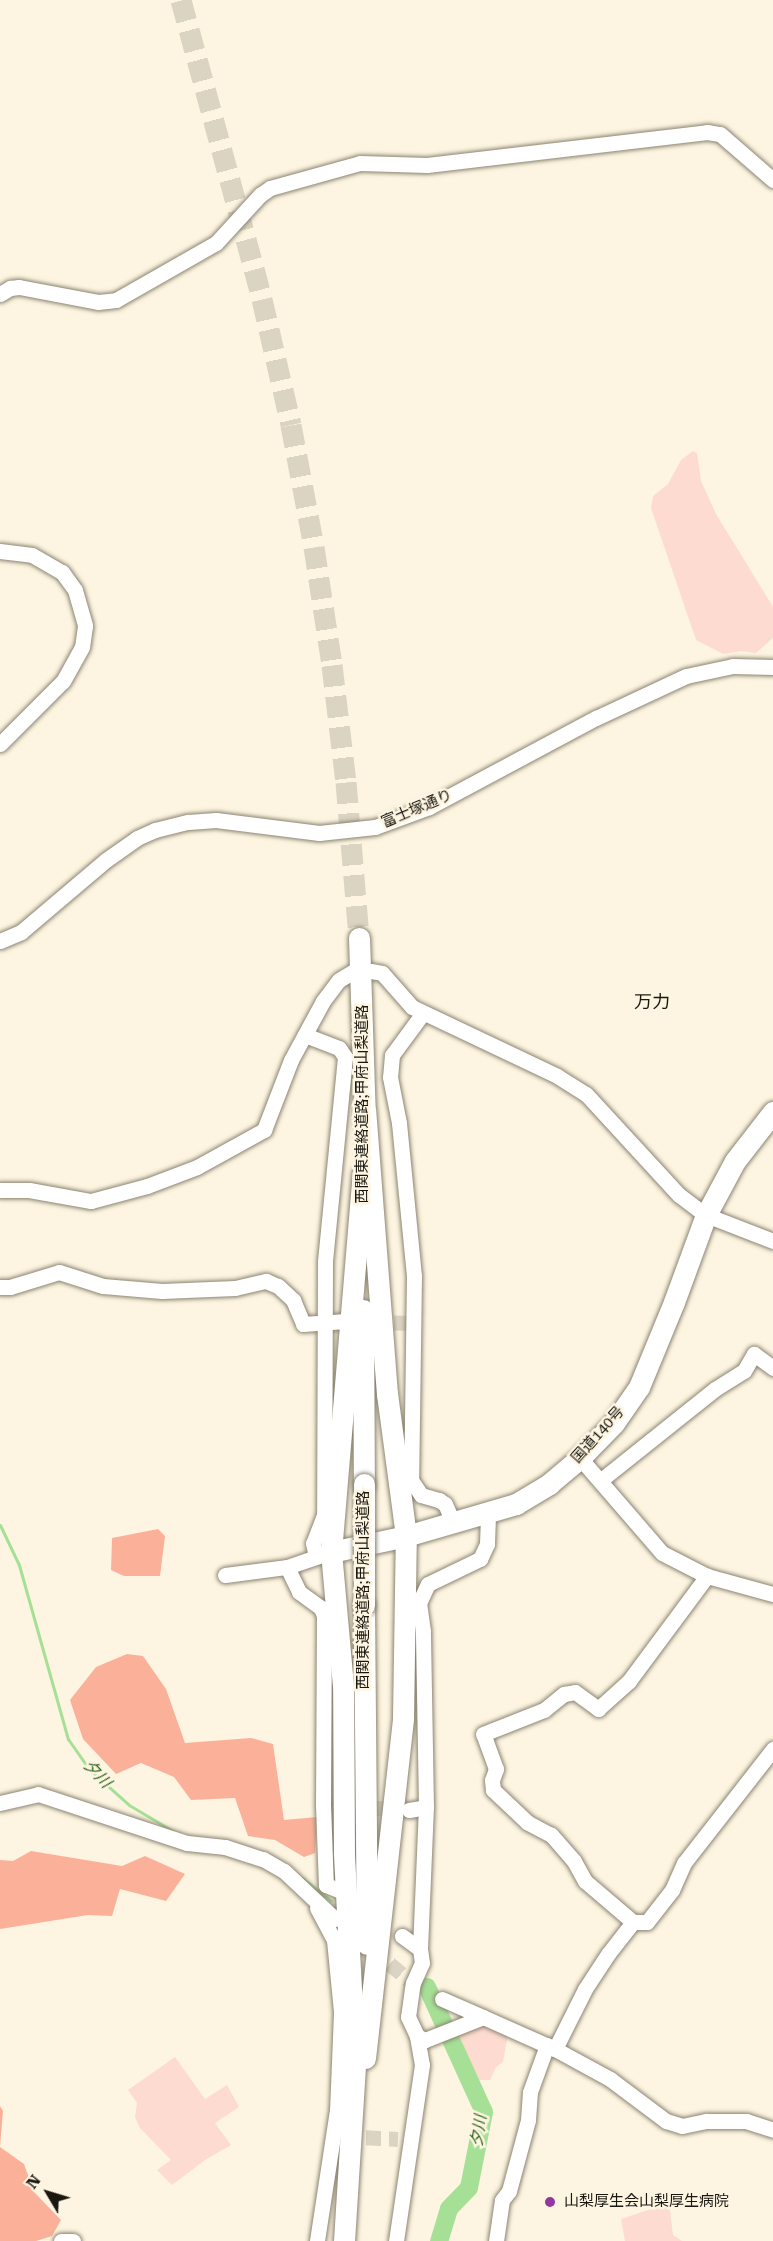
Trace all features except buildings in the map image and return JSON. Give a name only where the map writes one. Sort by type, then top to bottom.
[{"type":"highway","name":"西関東連絡道路;甲府山梨道路","points":[[344,2241],[363,2077],[367,1838],[364,1605],[363,1173],[365,1110],[359,938]]},
{"type":"highway","points":[[363,2077],[403,1718],[406,1536],[387,1394],[365,1110]]},
{"type":"highway","name":"国道140号","points":[[323,1555],[406,1536],[516,1504],[549,1484],[580,1458],[614,1423],[639,1386],[706,1215],[735,1161],[773,1112]]},
{"type":"highway","points":[[344,2241],[355,2065],[344,1853],[343,1686],[323,1555],[363,1173]]},
{"type":"street","points":[[0,294],[10,288],[19,287],[98,302],[116,300],[216,243],[260,195],[270,188],[360,163],[427,165],[707,132],[720,134],[773,180]]},
{"type":"street","points":[[0,551],[32,555],[62,572],[75,590],[86,626],[82,647],[63,681],[0,744]]},
{"type":"street","name":"富士塚通り","points":[[0,941],[21,932],[106,860],[137,838],[155,830],[188,822],[216,820],[319,833],[375,827],[429,807],[596,718],[686,676],[733,666],[773,667]]},
{"type":"street","points":[[0,1190],[29,1190],[91,1201],[147,1186],[197,1167],[264,1130],[291,1060],[323,1000],[339,980],[354,970]]},
{"type":"street","points":[[371,970],[382,973],[398,994],[423,1013],[557,1076],[586,1094],[679,1195],[706,1215],[773,1241]]},
{"type":"street","points":[[423,1013],[392,1055],[390,1077],[399,1122],[414,1276],[411,1480],[421,1495],[445,1504],[453,1522]]},
{"type":"street","points":[[225,1575],[287,1567],[323,1555],[313,1543],[324,1515],[325,1262],[345,1057],[339,1048],[305,1035]]},
{"type":"street","points":[[0,1287],[10,1287],[59,1272],[103,1286],[162,1292],[235,1288],[266,1281],[278,1286],[293,1300],[303,1324],[342,1322]]},
{"type":"street","points":[[601,1480],[707,1395],[744,1371],[754,1354],[773,1368]]},
{"type":"street","points":[[580,1458],[662,1553],[707,1576],[773,1594]]},
{"type":"street","points":[[396,2241],[405,2139],[422,2065],[417,2036],[408,2017],[413,1983],[421,1956],[426,1807],[423,1631],[419,1603],[428,1584],[480,1559],[487,1544],[488,1511]]},
{"type":"street","points":[[287,1567],[299,1592],[321,1608],[324,1616],[326,1885],[341,1891]]},
{"type":"street","points":[[707,1576],[629,1681],[598,1709],[575,1692],[564,1694],[544,1710],[483,1734],[496,1769],[492,1780],[493,1790],[527,1822],[551,1835],[574,1861],[585,1881],[633,1922],[648,1922],[672,1890],[684,1863],[733,1804],[756,1769],[773,1749]]},
{"type":"street","points":[[0,1803],[38,1794],[187,1844],[225,1847],[263,1859],[284,1871],[335,1919]]},
{"type":"street","points":[[409,1810],[426,1807]]},
{"type":"street","points":[[311,1897],[334,1940],[341,2012],[336,2135],[317,2241]]},
{"type":"street","points":[[496,2241],[502,2200],[509,2191],[528,2120],[530,2092],[551,2047],[585,1989],[633,1922]]},
{"type":"street","points":[[402,1936],[421,1956]]},
{"type":"street","points":[[442,1999],[551,2047],[630,2091],[666,2121],[682,2126],[706,2121],[746,2121],[773,2130]]},
{"type":"street","points":[[417,2036],[425,2040],[483,2017]]},
{"type":"street","points":[[61,2241],[73,2241]]},
{"type":"shaded area","points":[[693,451],[697,453],[701,481],[716,514],[773,607],[773,638],[756,653],[741,651],[723,654],[696,640],[651,508],[653,496],[668,484],[681,460]]},
{"type":"shaded area","points":[[158,1529],[165,1536],[160,1576],[124,1576],[111,1570],[112,1538]]},
{"type":"shaded area","points":[[127,1654],[143,1656],[166,1689],[185,1743],[251,1738],[273,1744],[284,1820],[317,1817],[315,1853],[304,1857],[275,1840],[248,1836],[235,1798],[191,1800],[174,1777],[141,1763],[116,1774],[83,1739],[70,1700],[96,1667]]},
{"type":"shaded area","points":[[31,1851],[122,1866],[145,1856],[185,1874],[166,1901],[120,1889],[112,1916],[88,1915],[0,1929],[0,1860],[13,1861]]},
{"type":"shaded area","points":[[483,2017],[509,2028],[503,2062],[496,2067],[490,2080],[477,2080],[456,2028]]},
{"type":"shaded area","points":[[175,2057],[205,2099],[227,2085],[239,2107],[215,2123],[231,2145],[205,2160],[172,2185],[157,2170],[171,2160],[140,2128],[135,2117],[137,2103],[128,2090]]},
{"type":"shaded area","points":[[0,2106],[3,2111],[0,2147]]},
{"type":"shaded area","points":[[0,2147],[24,2164],[34,2192],[61,2220],[52,2236],[36,2241],[0,2241]]},
{"type":"shaded area","points":[[669,2203],[673,2235],[682,2241],[625,2241],[621,2219]]},
{"type":"waterway","name":"夕川","points":[[0,1525],[19,1565],[68,1739],[90,1770],[129,1805],[173,1831]]},
{"type":"waterway","name":"夕川","points":[[302,1878],[331,1901]]},
{"type":"waterway","name":"夕川","points":[[427,1987],[484,2112],[469,2188],[449,2209],[439,2241]]},
{"type":"tunnel","points":[[181,0],[262,299],[291,425],[314,547],[332,665],[346,782],[359,938]]},
{"type":"tunnel","points":[[371,1322],[413,1323]]},
{"type":"tunnel","points":[[329,1806],[403,1809]]},
{"type":"tunnel","points":[[372,1949],[413,1983]]},
{"type":"tunnel","points":[[343,2136],[398,2139]]},
{"type":"place","name":"山梨厚生会山梨厚生病院","points":[[550,2202]]},
{"type":"district","name":"万力","points":[[652,1002]]}]
